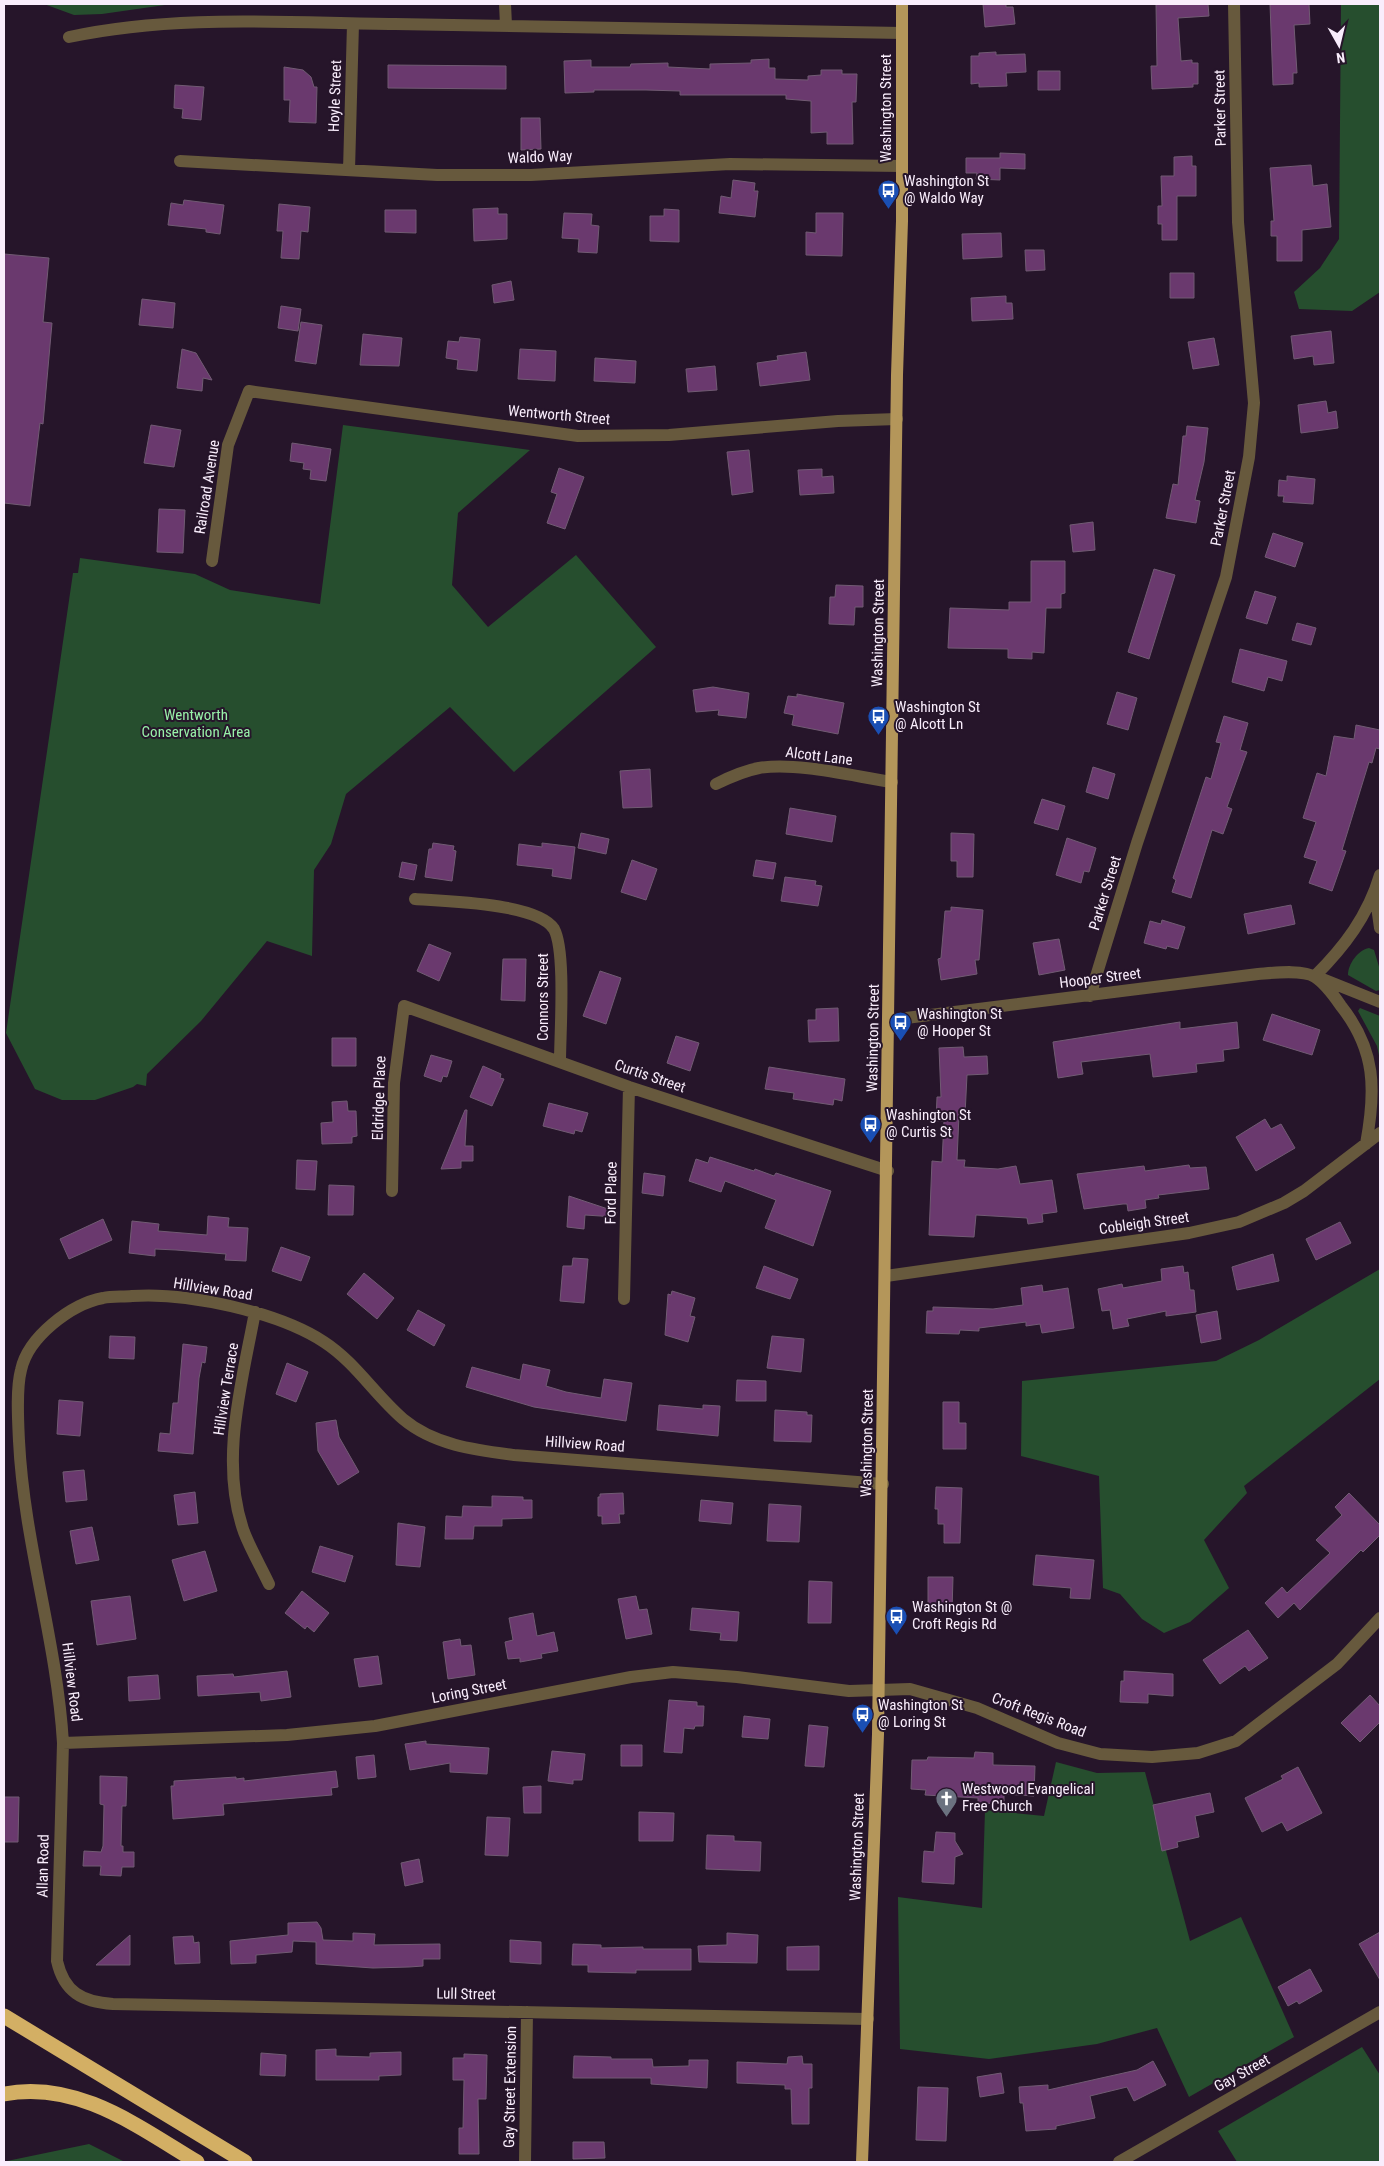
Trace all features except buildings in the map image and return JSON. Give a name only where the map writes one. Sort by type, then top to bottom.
[{"type":"highway","points":[[4,2016],[245,2162]]},
{"type":"highway","points":[[4,2094],[22,2091],[44,2091],[94,2103],[117,2114],[197,2162]]},
{"type":"main road","name":"Washington Street","points":[[862,2162],[879,1689],[902,166],[902,4]]},
{"type":"street","points":[[505,4],[506,25]]},
{"type":"street","name":"Parker Street","points":[[1090,996],[1137,843],[1226,577],[1249,457],[1254,403],[1238,222],[1234,4]]},
{"type":"street","points":[[69,37],[109,28],[175,23],[506,25],[902,33]]},
{"type":"street","name":"Hoyle Street","points":[[349,170],[353,24]]},
{"type":"street","name":"Waldo Way","points":[[180,161],[437,175],[531,175],[730,164],[902,166]]},
{"type":"street","name":"Wentworth Street","points":[[249,391],[578,436],[669,435],[838,421],[897,419]]},
{"type":"street","name":"Railroad Avenue","points":[[212,561],[228,445],[249,391]]},
{"type":"street","name":"Alcott Lane","points":[[716,784],[744,772],[782,766],[892,782]]},
{"type":"street","points":[[1366,1144],[1373,1097],[1371,1069],[1367,1050],[1346,1011],[1314,976],[1353,934],[1375,892],[1380,875]]},
{"type":"street","points":[[1375,892],[1380,928]]},
{"type":"street","name":"Connors Street","points":[[415,899],[532,913],[553,927],[560,952],[560,1062]]},
{"type":"street","name":"Hooper Street","points":[[890,1020],[1277,972],[1314,976],[1380,1002]]},
{"type":"street","name":"Curtis Street","points":[[404,1006],[629,1087],[888,1171]]},
{"type":"street","name":"Eldridge Place","points":[[392,1191],[394,1083],[404,1006]]},
{"type":"street","name":"Ford Place","points":[[624,1300],[629,1087]]},
{"type":"street","name":"Cobleigh Street","points":[[886,1276],[1189,1233],[1239,1222],[1284,1203],[1380,1132]]},
{"type":"street","name":"Hillview Road","points":[[63,1743],[58,1680],[27,1522],[21,1476],[18,1423],[20,1369],[34,1341],[67,1313],[102,1298],[146,1295],[224,1304],[281,1321],[325,1342],[345,1359],[403,1419],[428,1435],[462,1447],[514,1455],[882,1484]]},
{"type":"street","name":"Hillview Terrace","points":[[255,1312],[234,1422],[233,1453],[235,1489],[244,1531],[269,1584]]},
{"type":"street","name":"Croft Regis Road","points":[[879,1689],[910,1689],[977,1708],[1058,1743],[1100,1754],[1152,1756],[1198,1753],[1236,1741],[1337,1664],[1380,1618]]},
{"type":"street","name":"Loring Street","points":[[63,1743],[287,1735],[375,1726],[631,1677],[673,1672],[737,1676],[849,1690],[879,1689]]},
{"type":"street","name":"Allan Road","points":[[63,1743],[57,1961],[60,1976],[68,1986]]},
{"type":"street","name":"Lull Street","points":[[68,1986],[81,1997],[96,2003],[113,2004],[868,2019]]},
{"type":"street","name":"Gay Street Extension","points":[[525,2162],[527,2012]]},
{"type":"street","name":"Gay Street","points":[[1119,2162],[1380,2012]]},
{"type":"green space","points":[[44,4],[172,4],[102,14],[74,15]]},
{"type":"green space","points":[[1341,4],[1380,4],[1380,292],[1352,311],[1299,309],[1294,292],[1320,268],[1339,239]]},
{"type":"green space","name":"Wentworth Conservation Area","points":[[343,425],[530,450],[458,513],[452,585],[488,627],[576,555],[656,647],[514,772],[450,707],[346,794],[331,844],[314,870],[312,956],[267,941],[201,1021],[147,1074],[146,1086],[137,1084],[95,1100],[62,1100],[35,1089],[6,1033],[73,573],[78,573],[80,558],[195,574],[230,590],[320,604]]},
{"type":"green space","points":[[1369,948],[1374,950],[1380,970],[1380,990],[1376,991],[1348,975],[1354,958]]},
{"type":"green space","points":[[1360,1008],[1380,1016],[1380,1060],[1377,1046],[1358,1011]]},
{"type":"green space","points":[[1380,1269],[1380,1379],[1244,1486],[1247,1493],[1204,1540],[1229,1588],[1190,1622],[1164,1633],[1142,1619],[1120,1594],[1103,1588],[1099,1476],[1021,1456],[1022,1381],[1216,1361],[1259,1340]]},
{"type":"green space","points":[[1056,1762],[1097,1773],[1145,1772],[1190,1941],[1241,1917],[1294,2037],[1189,2097],[1157,2028],[1097,2044],[989,2059],[900,2049],[898,1897],[982,1908],[985,1810],[1044,1816]]},
{"type":"green space","points":[[1362,2047],[1380,2075],[1380,2162],[1237,2162],[1218,2131]]},
{"type":"green space","points":[[89,2144],[125,2162],[6,2162],[7,2161]]},
{"type":"place","name":"Washington St @ Waldo Way","points":[[888,209]]},
{"type":"place","name":"Washington St @ Alcott Ln","points":[[879,735]]},
{"type":"place","name":"Washington St @ Hooper St","points":[[901,1042]]},
{"type":"place","name":"Washington St @ Curtis St","points":[[870,1143]]},
{"type":"place","name":"Washington St @ Croft Regis Rd","points":[[896,1635]]},
{"type":"place","name":"Washington St @ Loring St","points":[[862,1733]]},
{"type":"place","name":"Westwood Evangelical Free Church","points":[[946,1817]]}]
